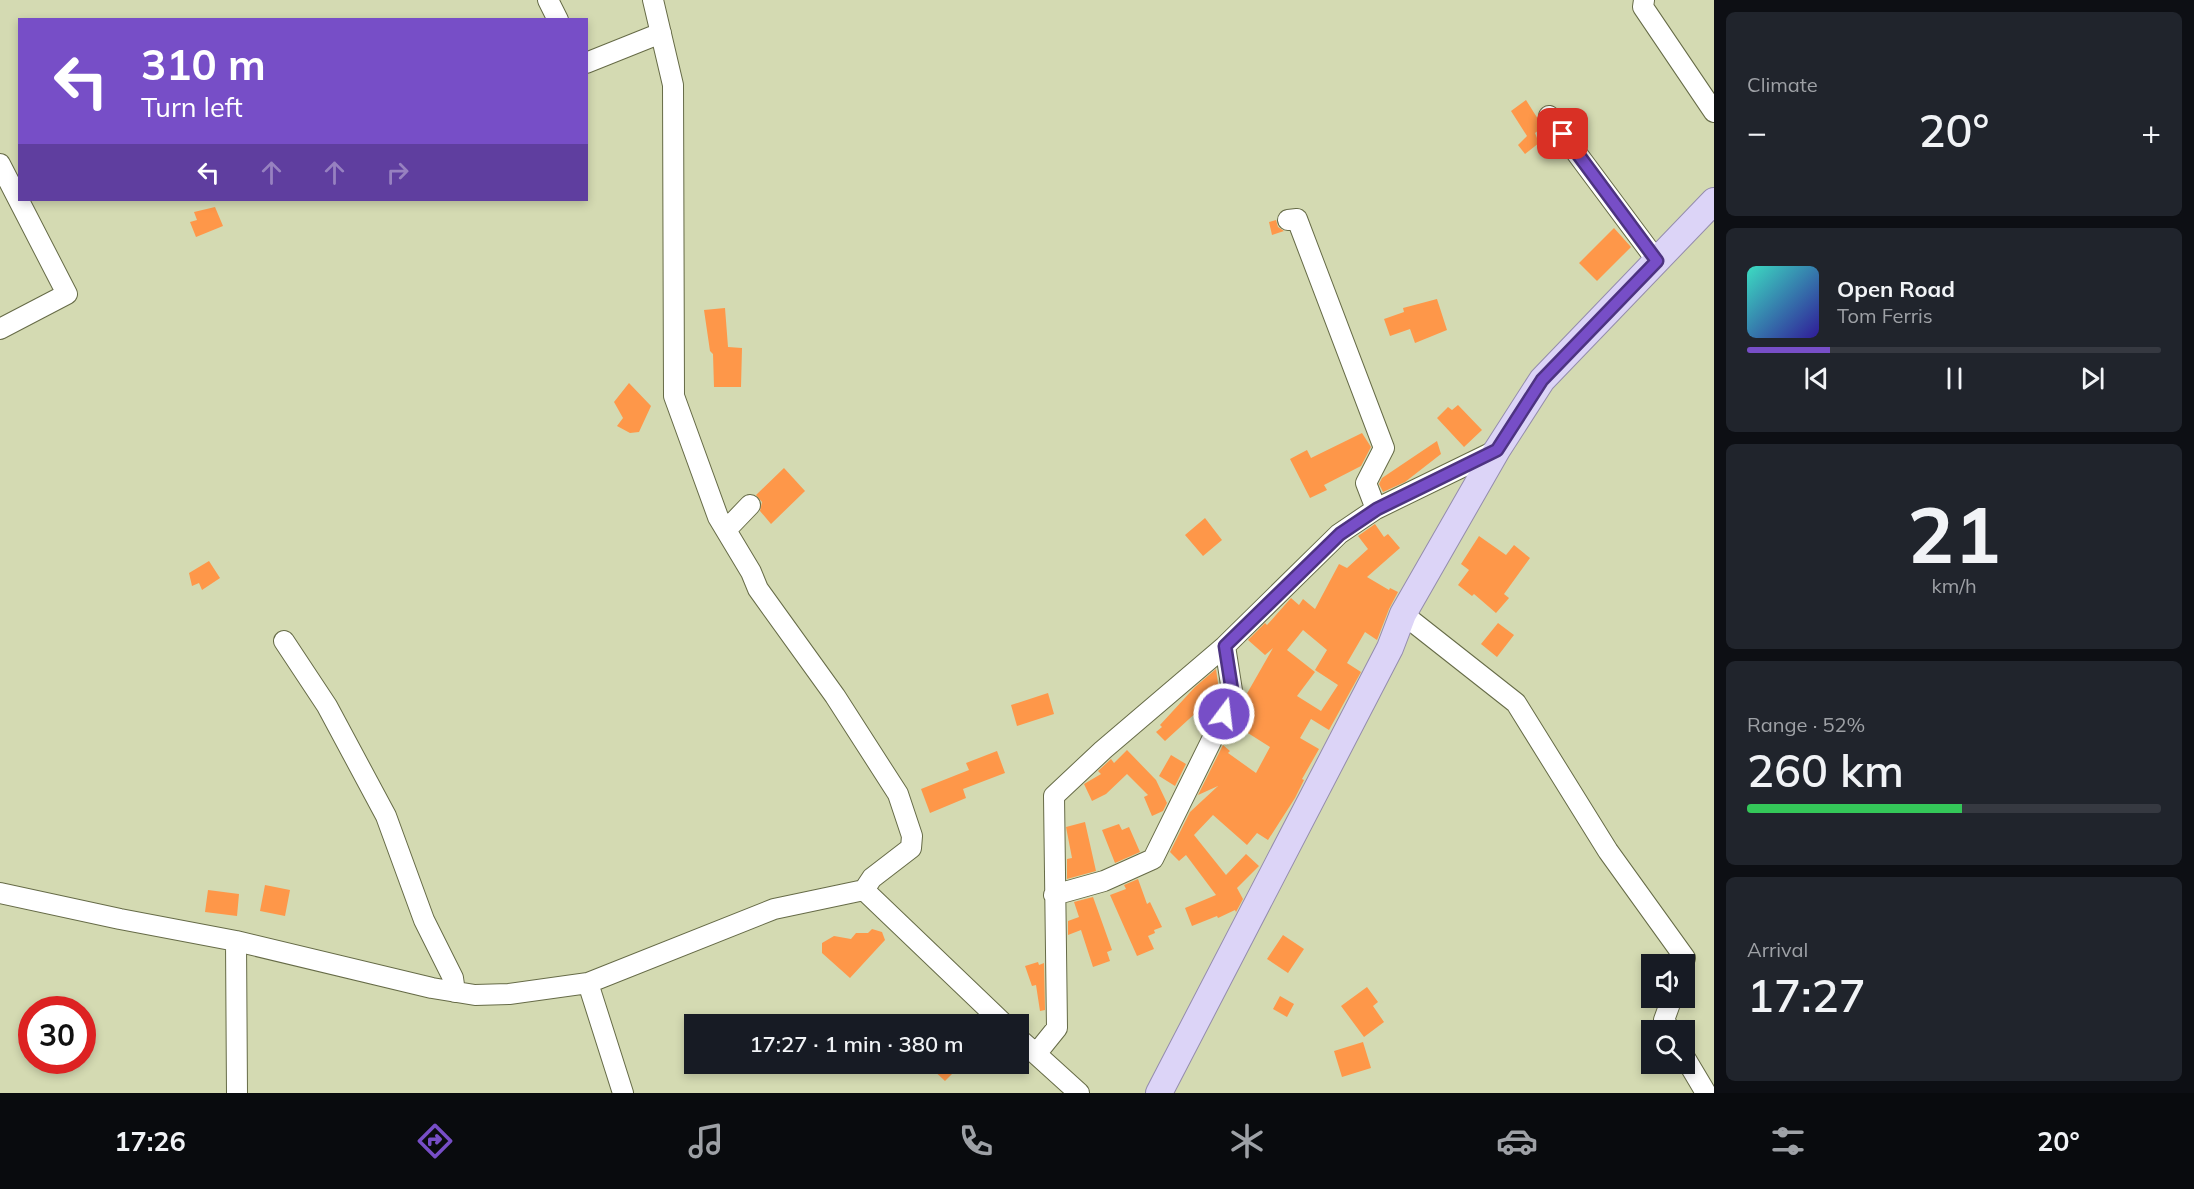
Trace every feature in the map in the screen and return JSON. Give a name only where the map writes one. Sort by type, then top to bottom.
[{"type":"main road","points":[[1159,1093],[1390,648],[1403,614],[1497,450],[1545,376],[1714,201]]},
{"type":"street","points":[[548,0],[557,18]]},
{"type":"street","points":[[0,893],[236,941],[455,992],[475,995],[509,994],[588,983],[774,909],[864,890],[872,878],[911,848],[912,836],[898,794],[835,696],[758,589],[751,572],[718,517],[674,396],[673,85],[653,0]]},
{"type":"street","points":[[1644,0],[1643,7],[1714,112]]},
{"type":"street","points":[[588,62],[661,33]]},
{"type":"street","points":[[1549,116],[1657,261]]},
{"type":"street","points":[[0,164],[18,199]]},
{"type":"street","points":[[0,329],[67,294],[19,201]]},
{"type":"street","points":[[1287,220],[1297,219],[1384,448],[1366,483],[1377,509]]},
{"type":"street","points":[[1036,1054],[1057,1028],[1053,796],[1103,750],[1225,646],[1340,534],[1377,509],[1497,450]]},
{"type":"street","points":[[726,530],[750,505]]},
{"type":"street","points":[[1403,614],[1516,703],[1608,851],[1682,954]]},
{"type":"street","points":[[284,641],[327,706],[386,816],[424,920],[453,978],[455,992]]},
{"type":"street","points":[[1054,895],[1104,881],[1153,859],[1233,697],[1225,646]]},
{"type":"street","points":[[864,890],[994,1014]]},
{"type":"street","points":[[236,941],[237,1093]]},
{"type":"street","points":[[588,983],[623,1093]]},
{"type":"street","points":[[1029,1048],[1079,1093]]},
{"type":"street","points":[[1695,1074],[1706,1093]]},
{"type":"building","points":[[1526,100],[1543,127],[1535,133],[1539,143],[1525,154],[1518,145],[1527,136],[1511,111]]},
{"type":"building","points":[[215,207],[223,226],[196,237],[190,222],[197,220],[194,212]]},
{"type":"building","points":[[1276,220],[1278,227],[1284,231],[1272,235],[1269,222]]},
{"type":"building","points":[[1614,228],[1631,247],[1597,281],[1579,263]]},
{"type":"building","points":[[1437,299],[1447,330],[1415,343],[1410,329],[1390,336],[1384,319],[1404,312],[1403,308]]},
{"type":"building","points":[[725,308],[728,347],[742,348],[741,387],[714,387],[713,354],[710,351],[704,310]]},
{"type":"building","points":[[629,383],[651,406],[639,432],[630,433],[617,426],[623,418],[614,402]]},
{"type":"building","points":[[1458,405],[1482,430],[1464,447],[1437,418],[1448,407],[1452,410]]},
{"type":"building","points":[[1362,433],[1371,447],[1361,466],[1324,485],[1327,490],[1310,498],[1290,459],[1307,450],[1311,458]]},
{"type":"building","points":[[1437,441],[1441,454],[1405,482],[1383,492],[1379,484],[1382,478]]},
{"type":"building","points":[[784,468],[805,491],[771,524],[760,511],[762,502],[756,495]]},
{"type":"building","points":[[1205,518],[1222,540],[1203,556],[1185,535]]},
{"type":"building","points":[[1375,524],[1384,537],[1388,534],[1400,548],[1367,577],[1389,590],[1390,588],[1398,592],[1377,640],[1365,632],[1347,663],[1361,672],[1329,730],[1311,719],[1300,738],[1319,749],[1302,779],[1304,780],[1295,798],[1268,840],[1257,833],[1247,845],[1213,815],[1194,835],[1226,875],[1246,854],[1259,866],[1237,888],[1243,899],[1236,912],[1235,910],[1192,926],[1185,908],[1216,895],[1186,855],[1179,861],[1170,852],[1190,812],[1218,786],[1198,795],[1223,745],[1230,751],[1228,753],[1256,773],[1270,747],[1240,728],[1246,718],[1238,714],[1245,697],[1273,648],[1265,655],[1248,640],[1265,623],[1267,625],[1291,598],[1299,605],[1303,599],[1315,609],[1339,564],[1347,568],[1368,549],[1358,536]],"holes":[[[1303,630],[1327,650],[1315,670],[1338,685],[1321,711],[1297,696],[1315,672],[1287,650]]]},
{"type":"building","points":[[1479,536],[1506,555],[1514,545],[1530,558],[1504,594],[1509,598],[1496,613],[1474,594],[1472,596],[1458,585],[1469,570],[1461,564]]},
{"type":"building","points":[[209,561],[220,578],[202,590],[199,583],[192,586],[189,573]]},
{"type":"building","points":[[1498,623],[1514,635],[1497,657],[1481,644]]},
{"type":"building","points":[[1216,669],[1220,697],[1215,702],[1212,698],[1165,741],[1156,732],[1162,727],[1160,725],[1195,687]]},
{"type":"building","points":[[1048,693],[1054,714],[1017,726],[1011,705]]},
{"type":"building","points":[[1127,750],[1156,780],[1167,803],[1163,811],[1152,816],[1144,797],[1148,795],[1127,774],[1106,794],[1092,801],[1084,784],[1101,774],[1098,771],[1111,759],[1114,763]]},
{"type":"building","points":[[997,751],[1005,773],[963,789],[966,798],[930,813],[921,789],[969,770],[966,763]]},
{"type":"building","points":[[1171,755],[1186,764],[1175,786],[1159,776]]},
{"type":"building","points":[[1085,822],[1096,871],[1067,879],[1067,859],[1072,858],[1066,827]]},
{"type":"building","points":[[1119,824],[1122,830],[1129,827],[1140,852],[1115,863],[1102,830]]},
{"type":"building","points":[[1138,879],[1147,904],[1150,902],[1162,927],[1154,930],[1155,933],[1148,936],[1154,949],[1137,956],[1110,895],[1126,889],[1124,885]]},
{"type":"building","points":[[265,885],[290,890],[285,916],[260,911]]},
{"type":"building","points":[[208,890],[239,894],[237,916],[205,912]]},
{"type":"building","points":[[1093,897],[1112,950],[1107,952],[1110,961],[1093,967],[1081,930],[1068,935],[1068,921],[1079,917],[1074,902]]},
{"type":"building","points":[[872,929],[882,932],[885,940],[850,978],[822,953],[822,943],[834,936],[851,939],[856,933],[868,933]]},
{"type":"building","points":[[1283,935],[1304,949],[1288,973],[1267,959]]},
{"type":"building","points":[[1038,962],[1039,965],[1044,963],[1045,1010],[1040,1011],[1036,985],[1032,986],[1025,966]]},
{"type":"building","points":[[1367,987],[1378,1002],[1373,1006],[1384,1022],[1364,1037],[1341,1006]]},
{"type":"building","points":[[1280,996],[1294,1004],[1287,1017],[1273,1009]]},
{"type":"building","points":[[1363,1042],[1371,1068],[1342,1077],[1334,1051]]},
{"type":"building","points":[[938,1074],[952,1074],[945,1081]]},
{"type":"route","points":[[1224,714],[1233,697],[1225,646],[1340,534],[1377,509],[1497,450],[1542,380],[1657,261],[1563,134]]}]
